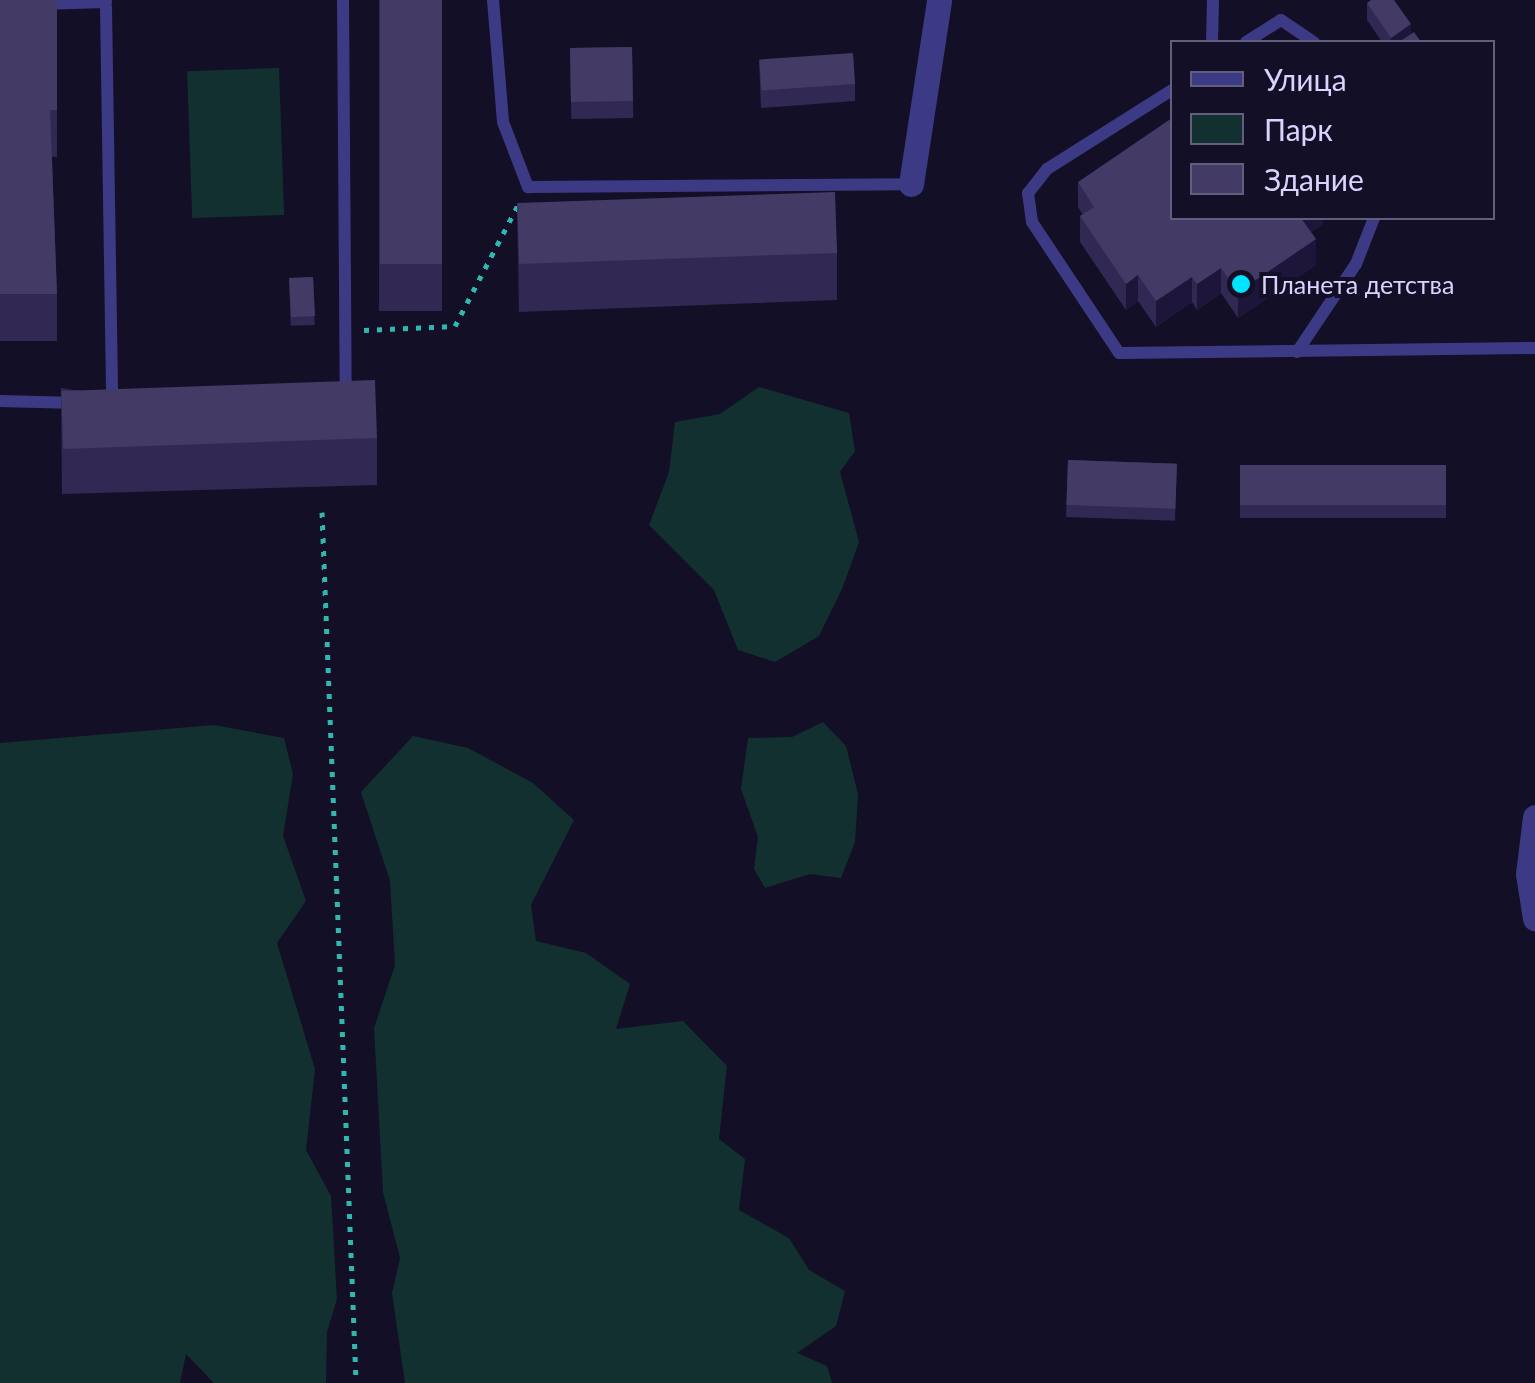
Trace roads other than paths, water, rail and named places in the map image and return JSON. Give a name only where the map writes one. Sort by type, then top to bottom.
[{"type":"street","points":[[911,184],[939,0]]},
{"type":"street","points":[[1535,817],[1528,874],[1535,918]]},
{"type":"lane","points":[[327,400],[346,400],[343,0]]},
{"type":"lane","points":[[493,0],[503,122],[528,187],[911,184]]},
{"type":"lane","points":[[1212,40],[1213,0]]},
{"type":"lane","points":[[18,2],[106,3],[112,403]]},
{"type":"lane","points":[[1249,40],[1281,20],[1311,40]]},
{"type":"lane","points":[[1170,91],[1047,169],[1028,193],[1032,222],[1119,354],[1535,348]]},
{"type":"lane","points":[[1297,352],[1356,264],[1373,220]]},
{"type":"lane","points":[[0,401],[131,403]]},
{"type":"place","name":"Планета детства","points":[[1241,284]]}]
